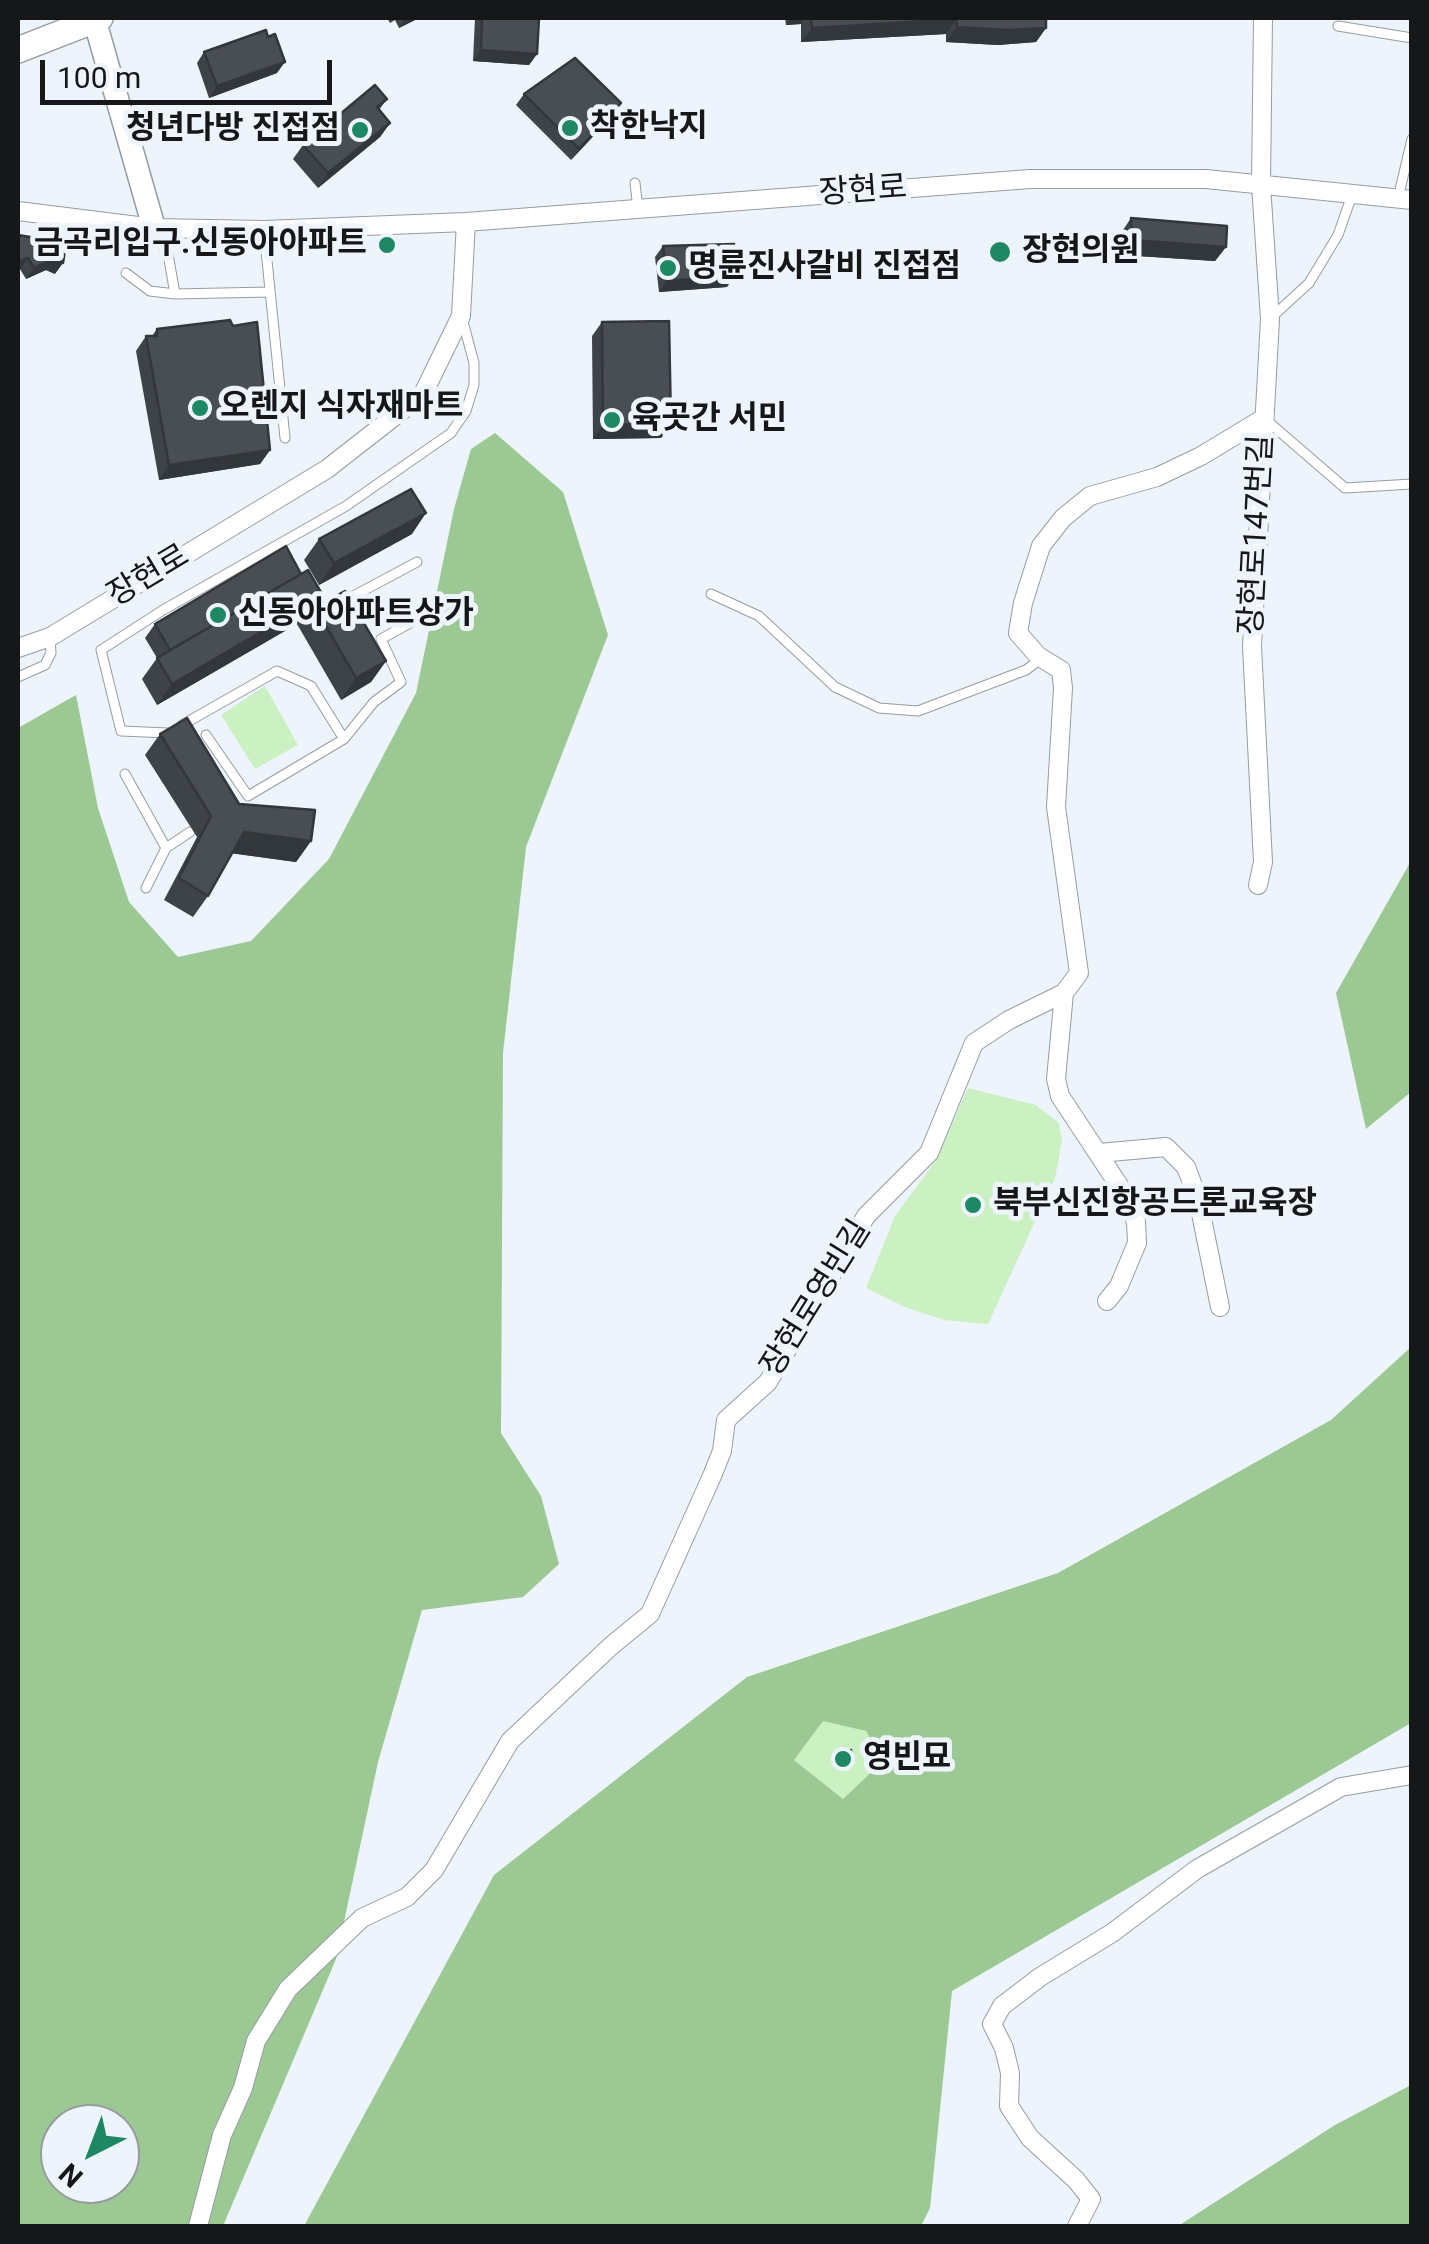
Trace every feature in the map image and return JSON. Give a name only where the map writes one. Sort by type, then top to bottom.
[{"type":"main road","points":[[18,50],[96,18]]},
{"type":"street","points":[[96,18],[154,228]]},
{"type":"street","points":[[1261,184],[1263,18]]},
{"type":"street","name":"장현로","points":[[18,211],[154,228],[264,230],[466,222],[1030,179],[1206,179],[1404,199]]},
{"type":"street","name":"장현로147번길","points":[[1258,885],[1263,862],[1252,646],[1270,319],[1261,184]]},
{"type":"street","name":"장현로","points":[[18,648],[50,638],[327,469],[423,394],[461,316],[466,222]]},
{"type":"street","points":[[1107,1301],[1119,1286],[1137,1243],[1136,1222],[1124,1193],[1060,1096],[1056,1079],[1064,992],[1079,973],[1056,807],[1064,688],[1062,670],[1042,658],[1018,633],[1020,618],[1041,546],[1064,518],[1090,496],[1157,477],[1264,418]]},
{"type":"street","name":"장현로영빈길","points":[[198,2226],[222,2135],[243,2088],[256,2041],[288,1989],[362,1918],[407,1896],[434,1870],[510,1741],[650,1614],[722,1451],[726,1420],[768,1382],[866,1216],[929,1153],[974,1043],[1064,992]]},
{"type":"street","points":[[1099,1153],[1166,1148],[1186,1167],[1198,1199],[1220,1307]]},
{"type":"street","points":[[1077,2226],[1091,2198],[1030,2138],[1010,2106],[1010,2074],[1004,2048],[992,2024],[1002,2006],[1197,1869],[1341,1787],[1412,1775]]},
{"type":"lane","points":[[1338,26],[1412,38]]},
{"type":"lane","points":[[1404,199],[1412,139]]},
{"type":"lane","points":[[635,183],[638,209]]},
{"type":"lane","points":[[1270,319],[1309,283],[1338,235],[1352,194]]},
{"type":"lane","points":[[154,228],[168,254],[175,294]]},
{"type":"lane","points":[[264,230],[284,438]]},
{"type":"lane","points":[[126,273],[150,291],[269,292]]},
{"type":"lane","points":[[344,739],[312,686],[277,671],[166,734],[122,731],[102,650],[163,610],[346,506],[451,433],[466,411],[474,385],[474,364],[461,316]]},
{"type":"lane","points":[[1264,418],[1345,488],[1412,484]]},
{"type":"lane","points":[[281,543],[290,557]]},
{"type":"lane","points":[[327,601],[338,604],[417,562]]},
{"type":"lane","points":[[711,594],[759,616],[835,686],[878,708],[918,712],[1026,670],[1042,658]]},
{"type":"lane","points":[[234,805],[344,739],[374,702],[401,682],[381,639],[423,616]]},
{"type":"lane","points":[[18,677],[45,665],[51,653],[50,638]]},
{"type":"lane","points":[[206,736],[248,796]]},
{"type":"lane","points":[[125,774],[166,848]]},
{"type":"lane","points":[[146,888],[166,848],[190,832]]},
{"type":"green space","points":[[495,433],[563,492],[608,635],[526,847],[503,1053],[501,1433],[541,1496],[559,1564],[523,1597],[422,1610],[378,1762],[336,1959],[223,2226],[18,2226],[18,728],[76,695],[98,808],[129,902],[178,957],[251,941],[329,859],[416,693],[454,509],[471,449]]},
{"type":"green space","points":[[265,686],[298,745],[255,769],[221,715]]},
{"type":"green space","points":[[1411,861],[1411,1092],[1366,1129],[1336,993]]},
{"type":"green space","name":"북부신진항공드론교육장","points":[[968,1088],[1036,1105],[1059,1123],[1062,1140],[1055,1178],[988,1324],[944,1320],[866,1288],[895,1216],[936,1160]]},
{"type":"green space","points":[[1411,1347],[1411,1723],[952,1991],[930,2208],[921,2226],[304,2226],[494,1875],[747,1677],[1058,1573],[1331,1420]],"holes":[[[823,1721],[866,1731],[883,1761],[843,1799],[794,1760]]]},
{"type":"green space","points":[[823,1720],[866,1731],[883,1761],[843,1799],[794,1760]]},
{"type":"green space","points":[[1411,2085],[1411,2226],[1178,2226],[1335,2125]]},
{"type":"building","points":[[482,18],[539,18],[537,54],[481,50]]},
{"type":"building","points":[[811,18],[1046,18],[1046,28],[957,27],[956,19],[812,28]]},
{"type":"building","points":[[266,30],[268,37],[275,34],[285,62],[217,86],[204,52]]},
{"type":"building","name":"착한낙지","points":[[575,58],[621,103],[579,149],[524,94]]},
{"type":"building","points":[[375,85],[387,99],[377,107],[390,123],[328,173],[303,145]]},
{"type":"building","points":[[1131,218],[1227,226],[1226,247],[1132,240]]},
{"type":"building","points":[[18,235],[66,243],[63,263],[53,259],[34,268],[28,258],[18,262]]},
{"type":"building","points":[[734,244],[735,276],[667,281],[663,246]]},
{"type":"building","name":"오렌지 식자재마트","points":[[230,320],[233,326],[257,322],[270,450],[169,465],[146,336],[157,336],[157,329]]},
{"type":"building","points":[[669,321],[671,424],[603,425],[602,322]]},
{"type":"building","points":[[411,489],[426,513],[334,563],[319,539]]},
{"type":"building","name":"신동아아파트상가","points":[[286,546],[301,574],[170,650],[155,624]]},
{"type":"building","points":[[308,570],[326,601],[345,591],[386,661],[356,678],[312,602],[172,684],[157,658]]},
{"type":"building","points":[[187,718],[239,804],[315,810],[311,841],[244,832],[208,896],[179,878],[211,816],[160,734]]},
{"type":"building","points":[[851,1750],[852,1761],[840,1762],[839,1752]]},
{"type":"place","name":"착한낙지","points":[[570,128]]},
{"type":"place","name":"청년다방 진접점","points":[[360,130]]},
{"type":"place","name":"금곡리입구.신동아아파트","points":[[387,245]]},
{"type":"place","name":"장현의원","points":[[1000,252]]},
{"type":"place","name":"명륜진사갈비 진접점","points":[[668,268]]},
{"type":"place","name":"오렌지 식자재마트","points":[[200,408]]},
{"type":"place","name":"육곳간 서민","points":[[612,420]]},
{"type":"place","name":"신동아아파트상가","points":[[218,615]]},
{"type":"place","name":"북부신진항공드론교육장","points":[[973,1205]]},
{"type":"place","name":"영빈묘","points":[[843,1759]]}]
